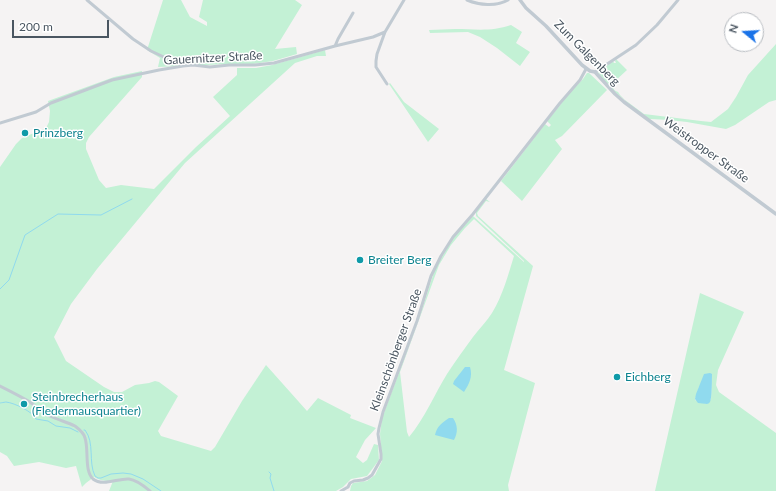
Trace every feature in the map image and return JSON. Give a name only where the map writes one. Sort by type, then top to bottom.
[{"type":"street","points":[[87,0],[133,39],[151,51],[166,58],[193,66]]},
{"type":"street","points":[[387,84],[376,68],[377,54],[385,32],[404,0]]},
{"type":"street","points":[[467,0],[488,4],[501,3],[508,0]]},
{"type":"street","name":"Zum Galgenberg","points":[[520,0],[524,6],[546,26],[586,69],[594,72],[624,102]]},
{"type":"street","points":[[594,72],[636,45],[657,25],[676,1]]},
{"type":"street","points":[[335,46],[353,13]]},
{"type":"street","name":"Gauernitzer Straße","points":[[0,123],[36,112],[51,103],[112,80],[160,70],[193,66],[210,67],[274,63],[373,37],[385,32]]},
{"type":"street","name":"Kleinschönberger Straße","points":[[341,491],[348,489],[350,483],[354,481],[368,478],[372,475],[380,462],[381,454],[379,428],[382,412],[417,321],[437,263],[448,244],[560,102],[580,80],[586,69]]},
{"type":"street","name":"Weistropper Straße","points":[[624,102],[776,214]]},
{"type":"street","points":[[0,386],[20,396],[50,416],[79,429],[85,438],[90,473],[96,481],[112,482],[122,479],[130,479],[138,482],[150,491]]},
{"type":"green space","points":[[163,0],[181,0],[190,17],[207,26],[207,22],[199,17],[203,0],[295,0],[302,5],[275,49],[296,47],[297,54],[273,61],[253,64],[158,67],[160,58],[147,50]]},
{"type":"green space","points":[[511,25],[522,32],[516,43],[530,52],[520,66],[497,48],[480,37],[468,32],[430,33],[429,30],[476,30]]},
{"type":"green space","points":[[776,44],[776,100],[769,102],[735,125],[726,129],[687,122],[649,119],[635,109],[615,92],[598,73],[613,61],[616,63],[616,59],[627,70],[614,82],[612,86],[625,100],[644,114],[711,122],[728,109],[748,75]]},
{"type":"green space","points":[[325,50],[326,56],[317,56],[295,63],[185,163],[97,269],[71,304],[54,337],[66,361],[104,387],[114,392],[122,392],[135,385],[155,381],[159,382],[178,396],[158,431],[161,436],[211,451],[215,447],[242,401],[266,365],[307,411],[318,398],[351,415],[350,418],[376,428],[365,440],[356,457],[363,463],[367,460],[374,444],[378,445],[379,460],[367,476],[351,479],[343,487],[336,491],[109,491],[113,481],[105,481],[94,477],[82,487],[76,466],[66,468],[39,462],[14,466],[7,456],[0,452],[0,167],[22,138],[46,128],[49,122],[50,111],[48,101],[114,77],[142,71],[142,77],[89,137],[86,143],[86,149],[99,180],[106,188],[121,185],[154,189],[230,116],[213,97],[237,75],[237,68],[256,68],[272,65]]},
{"type":"green space","points":[[587,73],[589,73],[607,90],[562,136],[555,140],[562,149],[522,201],[501,181],[545,124],[549,127],[551,125],[547,121],[561,104],[560,103]]},
{"type":"green space","points":[[390,83],[404,102],[439,129],[428,142],[389,84]]},
{"type":"green space","points":[[486,199],[490,202],[486,201],[477,213],[478,216],[533,266],[504,370],[535,383],[508,485],[509,491],[350,491],[353,483],[367,481],[375,475],[382,461],[380,434],[382,418],[418,322],[434,272],[453,238],[473,216],[524,262],[476,216],[476,212]],"holes":[[[474,219],[514,256],[502,292],[492,313],[447,374],[425,414],[409,437],[407,432],[400,372],[439,265],[451,245]]]},
{"type":"green space","points":[[700,293],[744,312],[718,370],[716,385],[719,392],[776,433],[776,491],[655,491]],"holes":[[[712,374],[711,399],[707,404],[695,400],[699,387]]]},
{"type":"water","points":[[465,367],[470,367],[471,377],[464,392],[453,384]]},
{"type":"water","points":[[704,374],[712,374],[711,400],[708,404],[698,403],[695,399],[696,394]]},
{"type":"water","points":[[449,418],[453,418],[457,426],[457,432],[454,440],[435,435],[438,427]]},
{"type":"waterway","points":[[0,289],[9,280],[25,235],[58,214],[101,215],[132,199]]},
{"type":"waterway","points":[[0,403],[6,402],[14,404],[28,411],[36,419],[48,421],[56,426],[70,428],[78,432]]},
{"type":"waterway","points":[[84,430],[90,441],[92,465],[95,476],[101,478],[111,474],[131,474],[143,479],[161,491]]},
{"type":"waterway","points":[[269,472],[271,474],[270,478],[274,491]]},
{"type":"place","name":"Prinzberg","points":[[25,133]]},
{"type":"place","name":"Breiter Berg","points":[[360,260]]},
{"type":"place","name":"Eichberg","points":[[617,377]]},
{"type":"place","name":"Steinbrecherhaus (Fledermausquartier)","points":[[24,404]]}]
